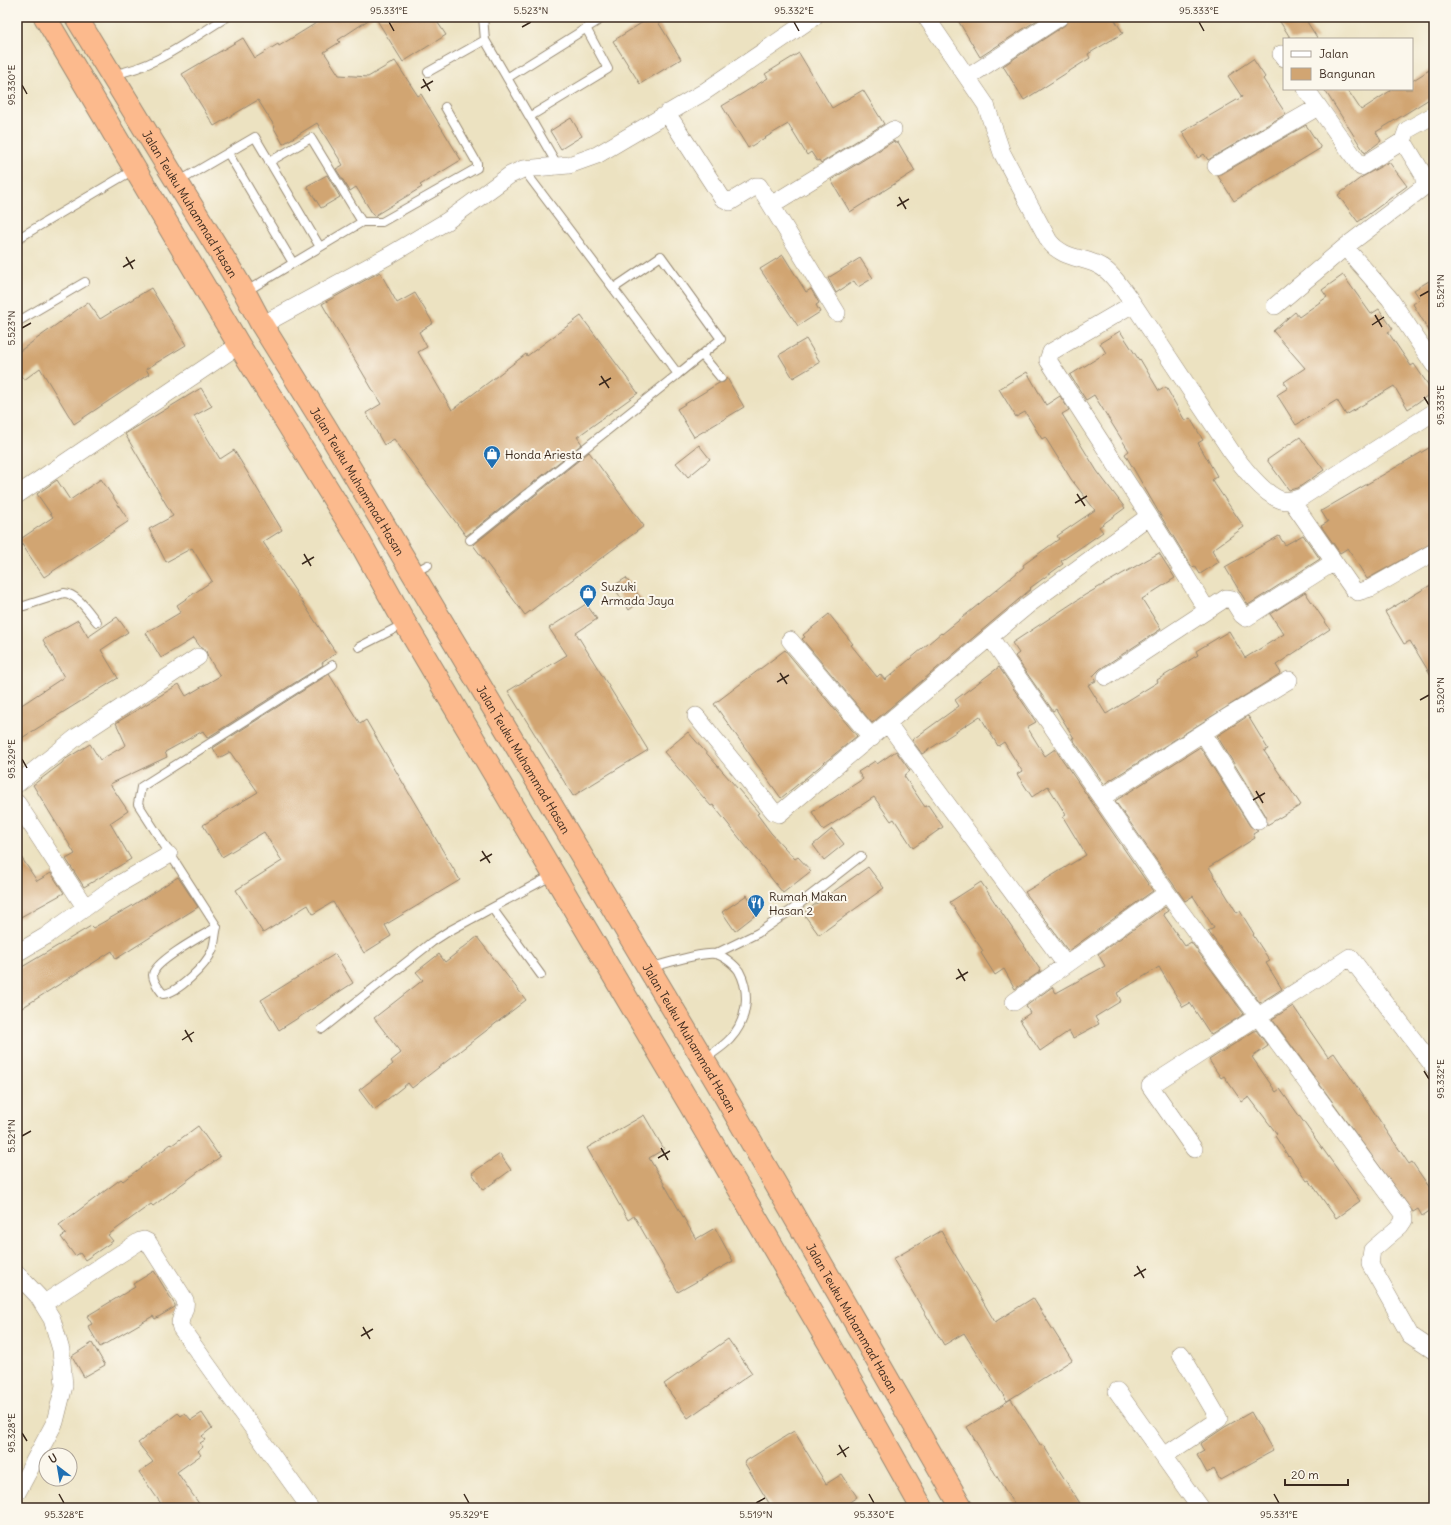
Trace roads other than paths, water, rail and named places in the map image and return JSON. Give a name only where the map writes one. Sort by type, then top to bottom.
[{"type":"highway","points":[[45,17],[239,345],[356,535],[405,623],[690,1105],[832,1349],[922,1508]]},
{"type":"highway","name":"Jalan Teuku Muhammad Hasan","points":[[76,17],[245,293],[262,325],[325,426],[420,569],[648,968],[704,1060],[962,1508]]},
{"type":"highway","points":[[298,443],[325,426]]},
{"type":"highway","points":[[690,1105],[722,1091]]},
{"type":"street","points":[[262,325],[390,255],[448,220],[510,175],[523,169],[568,165],[597,155],[704,92],[814,17]]},
{"type":"street","points":[[926,17],[986,105],[1002,153],[1049,241],[1062,253],[1098,265],[1107,271],[1133,304],[1244,468],[1273,495],[1281,500],[1291,500],[1302,497],[1434,412]]},
{"type":"street","points":[[968,77],[1060,17]]},
{"type":"street","points":[[1307,90],[1361,167],[1403,141],[1407,130],[1434,115]]},
{"type":"street","points":[[1216,166],[1318,107]]},
{"type":"street","points":[[667,114],[722,198],[730,202],[756,186],[759,186],[837,313]]},
{"type":"street","points":[[771,205],[893,130]]},
{"type":"street","points":[[1275,306],[1345,247],[1425,186],[1423,174],[1403,141]]},
{"type":"street","points":[[1345,247],[1390,299],[1434,365]]},
{"type":"street","points":[[1133,304],[1051,352],[1048,360],[1149,516],[1207,610]]},
{"type":"street","points":[[17,495],[239,345]]},
{"type":"street","points":[[1291,500],[1353,589],[1358,592],[1371,588],[1432,558]]},
{"type":"street","points":[[696,716],[776,814],[782,812],[872,738],[1028,605],[1149,516]]},
{"type":"street","points":[[1106,676],[1226,598],[1230,597],[1242,615],[1246,618],[1334,562]]},
{"type":"street","points":[[990,637],[1167,893],[1403,1213],[1404,1220],[1400,1226],[1372,1250],[1370,1264],[1410,1335],[1434,1350]]},
{"type":"street","points":[[790,640],[872,738]]},
{"type":"street","points":[[17,784],[78,736],[198,657]]},
{"type":"street","points":[[1100,798],[1289,680]]},
{"type":"street","points":[[888,724],[1066,965]]},
{"type":"street","points":[[1203,733],[1258,820]]},
{"type":"street","points":[[17,803],[85,907]]},
{"type":"street","points":[[17,953],[46,936],[114,887],[169,855]]},
{"type":"street","points":[[1014,1002],[1167,893]]},
{"type":"street","points":[[1194,1149],[1150,1086],[1350,957],[1434,1067]]},
{"type":"street","points":[[43,1304],[140,1241],[144,1240],[148,1242],[185,1300],[186,1309],[180,1321],[181,1328],[310,1508]]},
{"type":"street","points":[[17,1274],[43,1304],[52,1319],[60,1350],[64,1386],[55,1422],[17,1493]]},
{"type":"street","points":[[1164,1456],[1219,1419],[1181,1354]]},
{"type":"street","points":[[1117,1391],[1200,1508]]},
{"type":"lane","points":[[111,75],[133,71],[160,59],[227,17]]},
{"type":"lane","points":[[483,17],[485,40],[558,166]]},
{"type":"lane","points":[[507,78],[604,17]]},
{"type":"lane","points":[[530,117],[608,69],[586,28]]},
{"type":"lane","points":[[428,72],[485,40]]},
{"type":"lane","points":[[245,293],[362,222],[382,222],[477,168],[477,162],[445,107]]},
{"type":"lane","points":[[177,183],[255,137],[320,247]]},
{"type":"lane","points":[[269,162],[311,138],[362,222]]},
{"type":"lane","points":[[228,152],[294,263]]},
{"type":"lane","points":[[17,239],[135,169]]},
{"type":"lane","points":[[523,169],[678,374]]},
{"type":"lane","points":[[470,540],[720,340],[720,337],[661,256],[614,288]]},
{"type":"lane","points":[[17,322],[85,282]]},
{"type":"lane","points":[[702,355],[720,378]]},
{"type":"lane","points":[[17,605],[24,606],[64,593],[69,593],[76,598],[97,622]]},
{"type":"lane","points":[[359,647],[405,623]]},
{"type":"lane","points":[[217,926],[168,957],[154,970],[153,976],[163,994],[176,990],[205,963],[212,950],[217,926],[169,855],[138,804],[141,787],[332,665]]},
{"type":"lane","points":[[648,968],[689,958],[715,954],[758,933],[793,909],[860,856]]},
{"type":"lane","points":[[322,1029],[432,942],[449,931],[554,875]]},
{"type":"lane","points":[[492,908],[541,975]]},
{"type":"lane","points":[[704,1060],[730,1039],[737,1028],[745,1008],[745,982],[736,967],[715,954]]},
{"type":"place","name":"Honda Ariesta","points":[[492,469]]},
{"type":"place","name":"Suzuki Armada Jaya","points":[[588,608]]},
{"type":"place","name":"Rumah Makan Hasan 2","points":[[756,918]]}]
